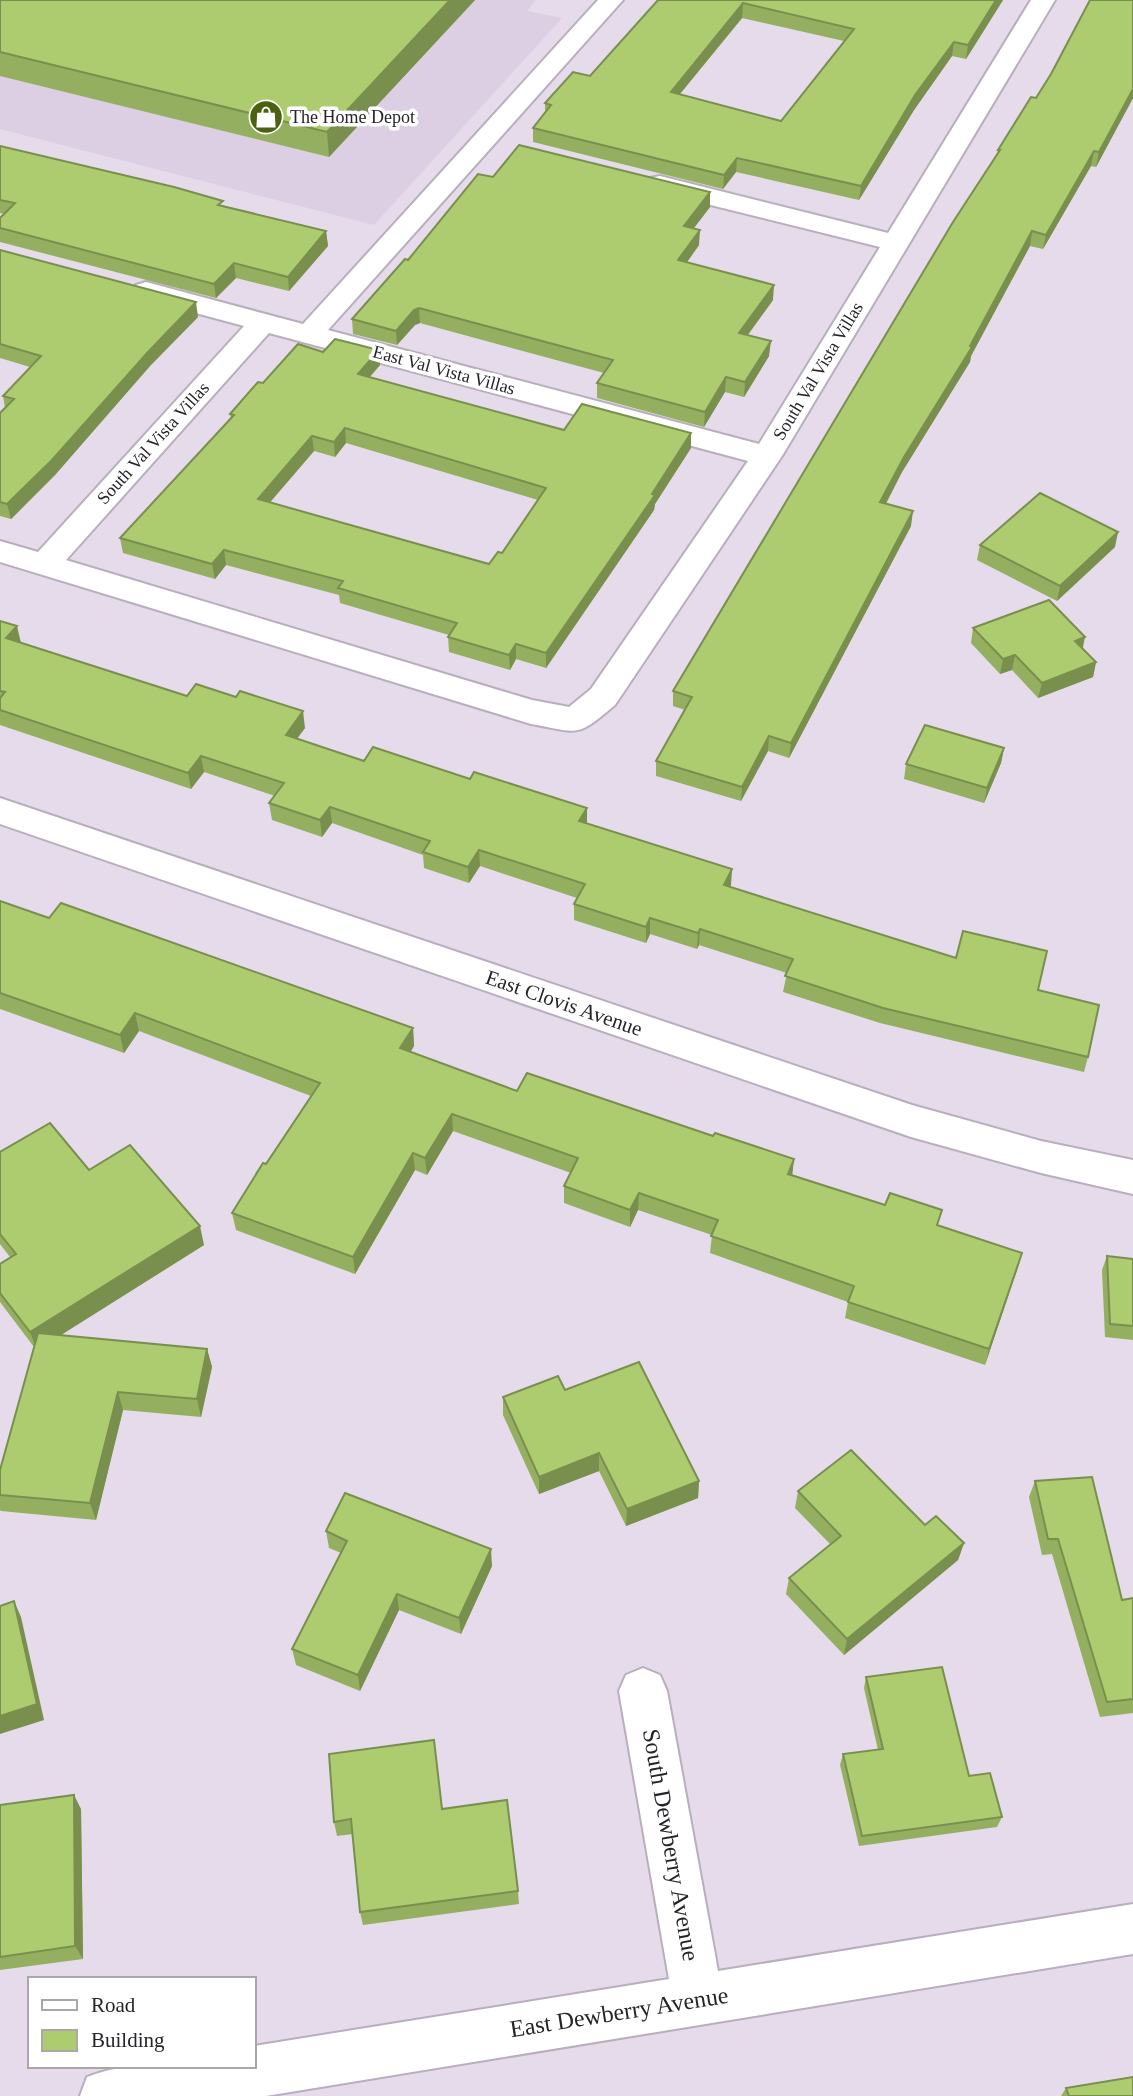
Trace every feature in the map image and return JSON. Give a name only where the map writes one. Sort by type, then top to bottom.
[{"type":"street","points":[[309,334],[611,0]]},
{"type":"street","name":"South Val Vista Villas","points":[[263,321],[44,565],[531,712],[575,720],[603,697],[766,456],[897,243],[1032,2]]},
{"type":"street","points":[[485,141],[511,147]]},
{"type":"street","points":[[631,177],[897,243]]},
{"type":"street","name":"East Val Vista Villas","points":[[118,283],[766,456]]},
{"type":"street","points":[[0,551],[44,565]]},
{"type":"street","name":"East Clovis Avenue","points":[[0,810],[911,1121],[1041,1157],[1133,1177]]},
{"type":"street","name":"South Dewberry Avenue","points":[[643,1691],[698,1999]]},
{"type":"street","name":"East Dewberry Avenue","points":[[106,2096],[1133,1930]]},
{"type":"shaded area","points":[[0,0],[536,0],[527,11],[562,18],[374,225],[0,129]]},
{"type":"building","name":"The Home Depot","points":[[0,0],[450,0],[327,132],[0,52]]},
{"type":"building","points":[[658,0],[996,0],[968,45],[954,42],[915,95],[861,186],[737,158],[724,175],[533,128],[551,105],[545,103],[573,72],[590,76]],"holes":[[[743,3],[854,29],[781,121],[671,92]]]},
{"type":"building","points":[[1090,0],[1133,0],[1133,89],[1099,152],[1094,151],[1046,235],[1032,231],[970,346],[972,347],[904,457],[880,502],[913,511],[791,743],[769,736],[742,787],[656,761],[692,697],[673,691],[953,222],[1031,97],[1036,98],[1051,74]]},
{"type":"building","points":[[519,145],[710,192],[684,226],[700,230],[678,260],[774,285],[739,333],[771,341],[745,382],[726,377],[705,412],[597,383],[613,360],[419,308],[414,310],[396,331],[352,319],[405,259],[408,260],[478,174],[493,177]]},
{"type":"building","points":[[0,146],[174,187],[223,201],[218,205],[326,231],[288,277],[234,263],[214,284],[0,228],[0,218],[15,203],[0,200]]},
{"type":"building","points":[[0,250],[196,302],[52,460],[7,504],[0,502],[0,413],[14,399],[3,396],[41,356],[0,344]]},
{"type":"building","points":[[335,339],[379,350],[358,374],[564,430],[582,404],[691,433],[652,494],[655,495],[546,653],[516,644],[509,655],[448,637],[457,623],[338,588],[343,581],[224,550],[212,564],[120,538],[234,415],[230,414],[258,382],[263,383],[298,344],[323,352]],"holes":[[[345,428],[546,488],[502,553],[498,552],[489,564],[258,499],[312,436],[334,442]]]},
{"type":"building","points":[[1040,493],[1118,532],[1060,586],[980,545]]},
{"type":"building","points":[[1049,600],[1085,637],[1075,641],[1096,662],[1042,683],[1015,655],[1003,659],[973,628]]},
{"type":"building","points":[[0,621],[17,626],[6,638],[187,696],[196,684],[236,697],[240,691],[303,711],[286,735],[364,761],[373,747],[470,779],[474,772],[587,808],[579,821],[732,869],[724,885],[956,958],[963,931],[1047,951],[1038,990],[1099,1005],[1088,1057],[883,1008],[785,976],[793,959],[700,929],[698,933],[650,918],[646,927],[574,904],[585,884],[479,850],[468,867],[423,852],[430,841],[330,807],[320,820],[269,803],[284,783],[201,756],[188,773],[0,710],[0,698],[5,692],[0,691]]},
{"type":"building","points":[[925,725],[1004,748],[987,788],[906,764]]},
{"type":"building","points":[[0,901],[49,918],[61,903],[413,1028],[400,1048],[517,1091],[527,1073],[713,1136],[715,1133],[794,1159],[788,1174],[885,1205],[890,1193],[942,1210],[937,1225],[1022,1253],[989,1349],[848,1302],[854,1286],[711,1236],[718,1220],[639,1193],[630,1210],[564,1186],[578,1158],[452,1114],[425,1158],[413,1153],[353,1257],[232,1213],[263,1163],[266,1164],[320,1083],[135,1013],[120,1035],[0,993]]},
{"type":"building","points":[[50,1123],[89,1170],[130,1145],[200,1226],[30,1332],[0,1293],[0,1264],[16,1254],[0,1234],[0,1152]]},
{"type":"building","points":[[1107,1256],[1133,1259],[1133,1326],[1110,1324]]},
{"type":"building","points":[[38,1333],[207,1349],[197,1399],[118,1392],[90,1503],[0,1495],[0,1470]]},
{"type":"building","points":[[639,1362],[699,1481],[627,1509],[599,1453],[539,1477],[503,1397],[558,1376],[565,1390]]},
{"type":"building","points":[[851,1450],[925,1525],[936,1516],[964,1543],[847,1639],[789,1578],[841,1536],[798,1491]]},
{"type":"building","points":[[1092,1477],[1122,1600],[1133,1598],[1133,1699],[1107,1702],[1058,1539],[1048,1539],[1035,1481]]},
{"type":"building","points":[[345,1493],[491,1549],[459,1618],[397,1594],[358,1675],[292,1649],[347,1541],[326,1531]]},
{"type":"building","points":[[14,1601],[37,1704],[0,1716],[0,1606]]},
{"type":"building","points":[[942,1667],[969,1776],[990,1773],[1002,1817],[862,1836],[843,1754],[883,1749],[866,1677]]},
{"type":"building","points":[[434,1740],[442,1809],[507,1800],[518,1891],[360,1912],[351,1819],[334,1822],[329,1754]]},
{"type":"building","points":[[74,1795],[75,1946],[0,1957],[0,1805]]},
{"type":"building","points":[[1133,2077],[1133,2096],[1069,2096],[1066,2088]]},
{"type":"place","name":"The Home Depot","points":[[266,117]]}]
